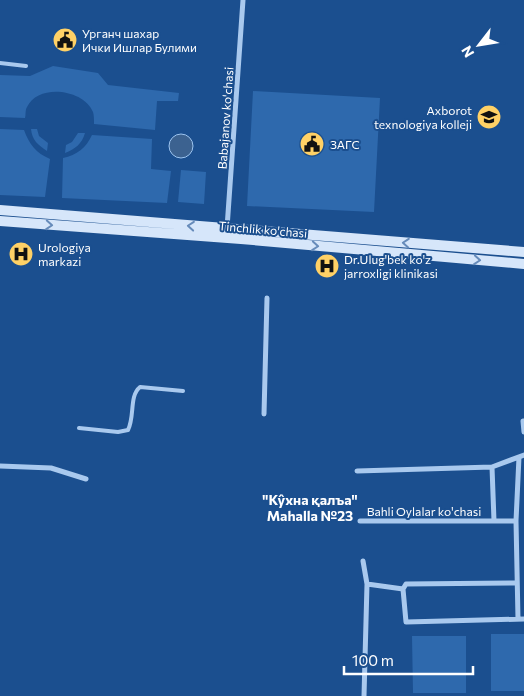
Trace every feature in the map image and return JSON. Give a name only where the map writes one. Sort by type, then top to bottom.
[{"type":"main road","name":"Tinchlik ko'chasi","points":[[0,210],[524,264]]},
{"type":"main road","name":"Tinchlik ko'chasi","points":[[0,221],[524,252]]},
{"type":"street","name":"Babajanov ko'chasi","points":[[226,234],[243,0]]},
{"type":"street","points":[[264,414],[267,298]]},
{"type":"street","points":[[523,421],[524,432]]},
{"type":"street","points":[[357,471],[492,467],[521,456],[516,521],[517,583],[521,619],[406,622],[402,589],[406,584],[517,583]]},
{"type":"street","points":[[0,466],[51,468],[86,479]]},
{"type":"street","name":"Bahli Oylalar ko'chasi","points":[[360,522],[494,521],[492,467]]},
{"type":"street","points":[[494,521],[516,521]]},
{"type":"street","points":[[363,562],[367,584],[364,696]]},
{"type":"street","points":[[367,584],[402,589]]},
{"type":"lane","points":[[0,63],[26,66]]},
{"type":"lane","points":[[79,428],[118,432],[128,430],[132,422],[135,391],[140,388],[183,391]]},
{"type":"shaded area","points":[[53,66],[98,73],[108,85],[179,93],[178,101],[157,101],[155,130],[94,124],[93,112],[88,104],[71,94],[61,92],[41,94],[33,99],[26,108],[25,118],[0,117],[0,75],[30,76]]},
{"type":"shaded area","points":[[253,91],[380,98],[374,212],[247,206]]},
{"type":"shaded area","points":[[0,129],[24,130],[34,148],[50,159],[45,197],[0,195]]},
{"type":"shaded area","points":[[31,129],[37,129],[39,136],[48,143],[47,151],[36,142]]},
{"type":"shaded area","points":[[78,133],[85,133],[82,140],[75,148],[65,153],[66,145],[72,142]]},
{"type":"shaded area","points":[[181,134],[190,137],[193,146],[190,155],[181,158],[172,155],[169,146],[172,137]]},
{"type":"shaded area","points":[[92,135],[152,139],[151,169],[171,171],[167,203],[62,198],[63,158],[73,155],[80,150],[87,144]]},
{"type":"shaded area","points":[[181,170],[206,172],[204,204],[178,202]]},
{"type":"shaded area","points":[[491,634],[524,634],[524,691],[491,691]]},
{"type":"shaded area","points":[[412,636],[466,636],[466,693],[413,693]]},
{"type":"place","name":"Урганч шахар Ички Ишлар Булими","points":[[65,40]]},
{"type":"place","name":"Axborot texnologiya kolleji","points":[[489,117]]},
{"type":"place","name":"ЗАГС","points":[[312,144]]},
{"type":"place","name":"Urologiya markazi","points":[[21,254]]},
{"type":"place","name":"Dr.Ulug'bek ko'z jarroxligi klinikasi","points":[[327,266]]},
{"type":"district","name":"\"Kŷхна қалъа\" Mahalla №23","points":[[310,508]]}]
